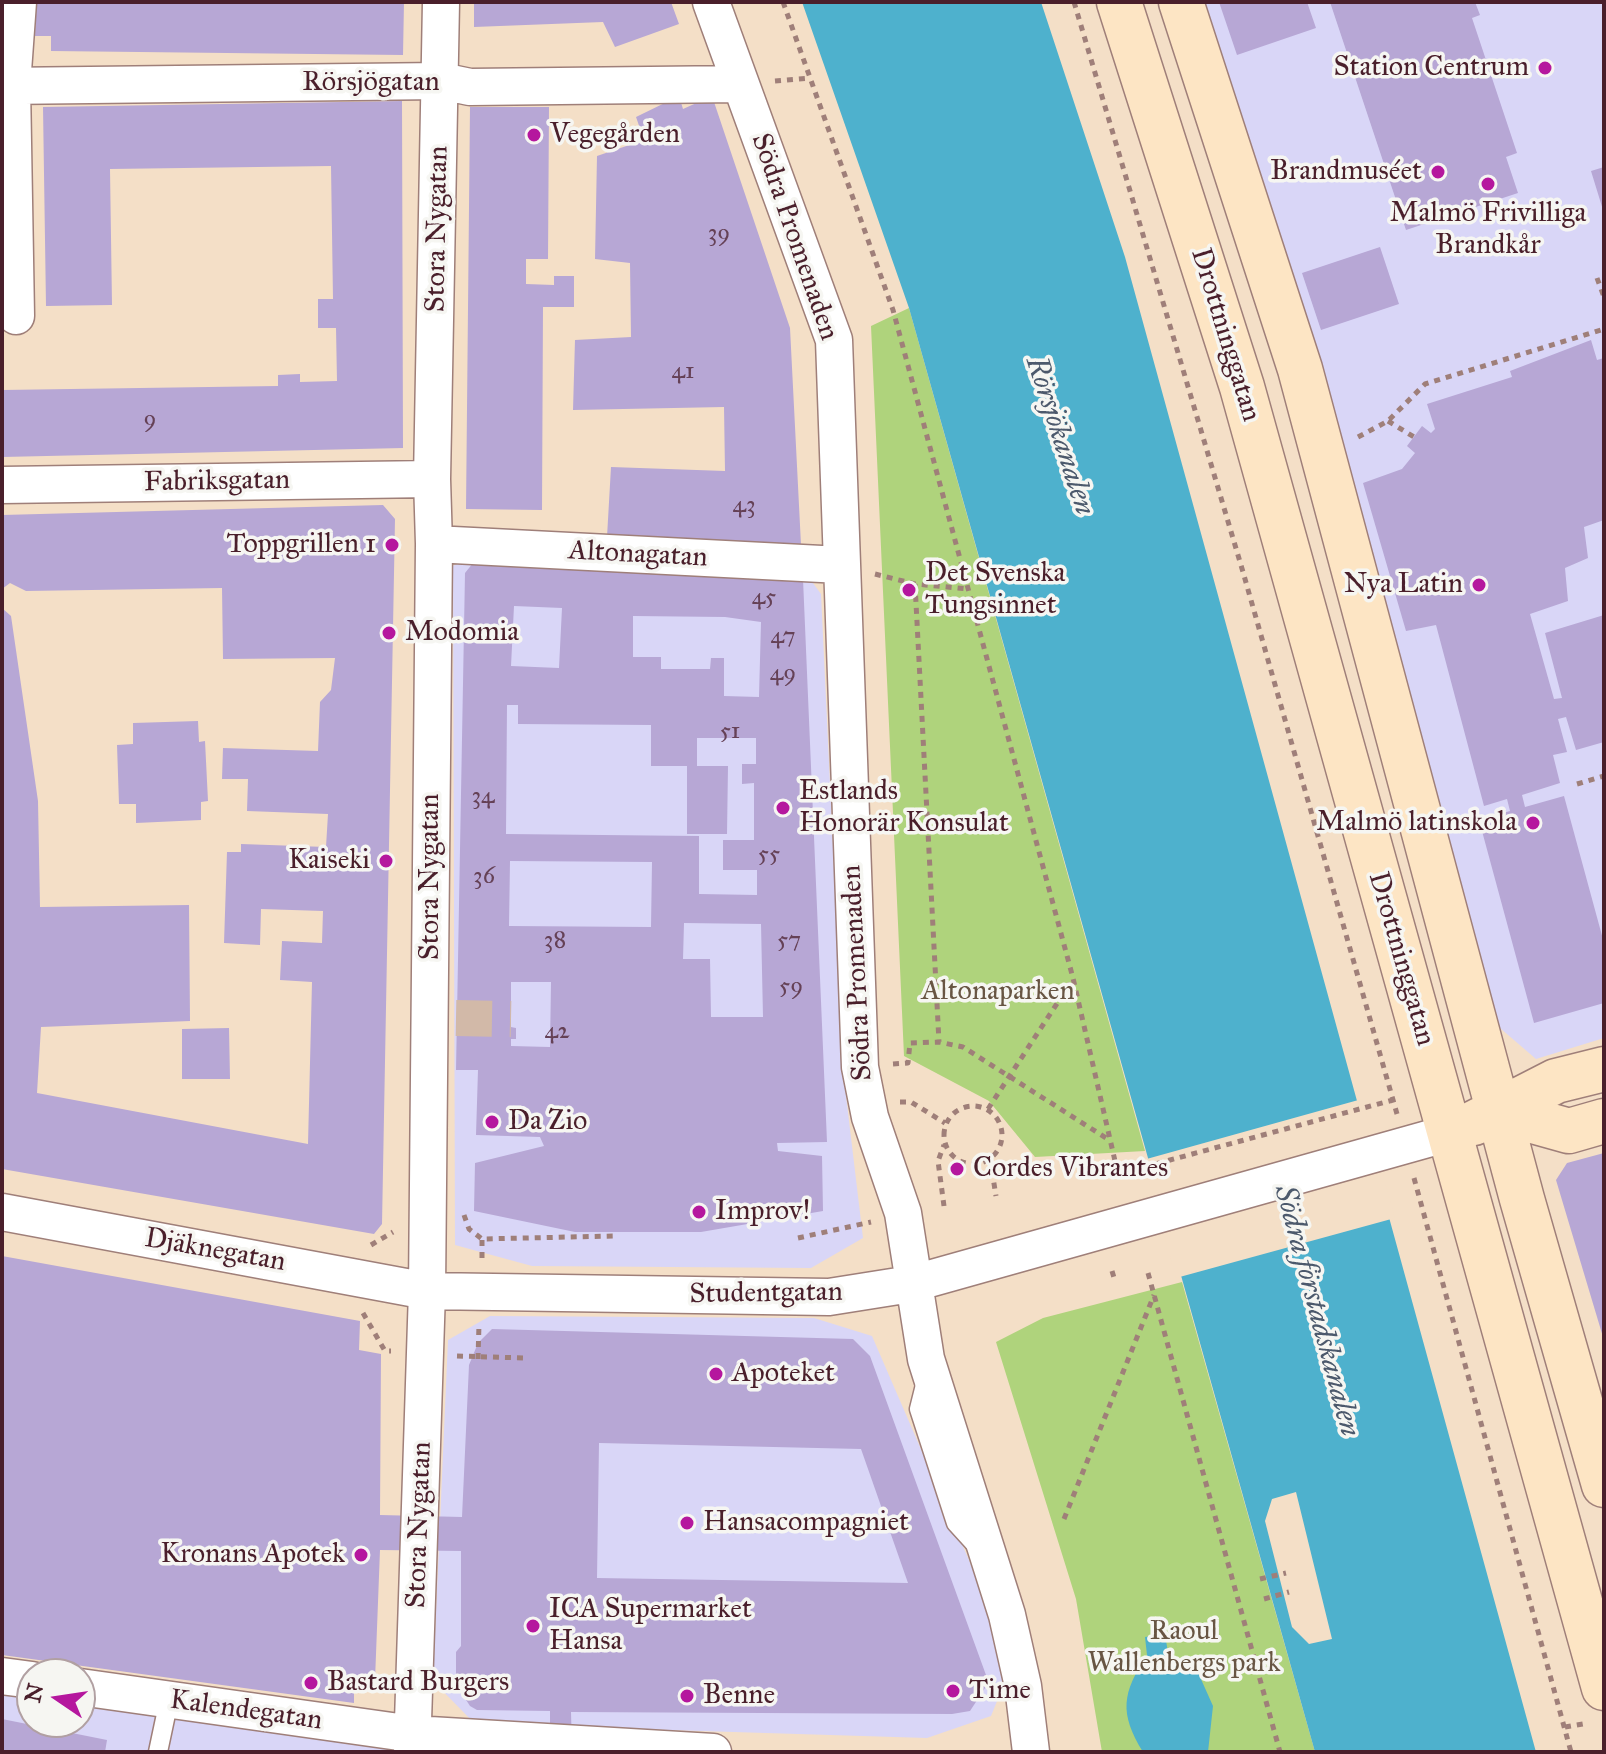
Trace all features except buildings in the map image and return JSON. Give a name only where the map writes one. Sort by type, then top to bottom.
[{"type":"main road","name":"Drottninggatan","points":[[1119,2],[1242,387],[1604,1688]]},
{"type":"main road","name":"Drottninggatan","points":[[1181,2],[1300,369],[1522,1199],[1604,1485]]},
{"type":"main road","points":[[1449,1133],[1501,1112],[1556,1081],[1604,1069]]},
{"type":"main road","points":[[1501,1112],[1569,1131],[1604,1121]]},
{"type":"street","points":[[16,316],[7,85],[18,2]]},
{"type":"street","name":"Stora Nygatan","points":[[412,1743],[427,1291],[434,544],[432,479],[441,2]]},
{"type":"street","name":"Södra Promenaden","points":[[711,2],[834,340],[860,1067],[867,1102],[903,1213],[911,1284],[929,1371],[989,1559],[1023,1686],[1031,1752]]},
{"type":"street","name":"Rörsjögatan","points":[[7,85],[441,81],[470,87],[740,84]]},
{"type":"street","name":"Fabriksgatan","points":[[2,485],[432,479]]},
{"type":"street","name":"Altonagatan","points":[[434,544],[841,565]]},
{"type":"street","name":"Studentgatan","points":[[427,1291],[829,1297],[911,1284],[1449,1133]]},
{"type":"street","name":"Djäknegatan","points":[[2,1212],[427,1291]]},
{"type":"street","name":"Kalendegatan","points":[[96,1689],[412,1743],[713,1752]]},
{"type":"lane","points":[[158,1752],[169,1700]]},
{"type":"path","points":[[783,2],[893,310],[1073,978],[1107,1138],[1118,1174],[1393,1100]]},
{"type":"path","points":[[1074,2],[1243,572],[1393,1100],[1400,1148],[1571,1752]]},
{"type":"path","points":[[1597,278],[1604,297]]},
{"type":"path","points":[[1351,441],[1388,421],[1425,384],[1604,329]]},
{"type":"path","points":[[1388,421],[1414,437]]},
{"type":"path","points":[[841,565],[915,584],[969,589]]},
{"type":"path","points":[[915,584],[939,1042]]},
{"type":"path","points":[[1577,784],[1604,776]]},
{"type":"path","points":[[988,1109],[1073,978]]},
{"type":"path","points":[[860,1067],[908,1063],[910,1043],[939,1042],[963,1047],[1107,1138]]},
{"type":"path","points":[[867,1102],[911,1102],[945,1123]]},
{"type":"path","points":[[968,1105],[988,1109],[1000,1124],[1001,1143],[990,1159],[972,1165],[963,1163],[948,1152],[945,1123],[951,1115],[968,1105]]},
{"type":"path","points":[[944,1206],[938,1161],[945,1144]]},
{"type":"path","points":[[990,1159],[996,1196]]},
{"type":"path","points":[[364,1244],[373,1246],[393,1232],[396,1210],[464,1214],[469,1229],[482,1239],[614,1236]]},
{"type":"path","points":[[798,1238],[903,1213]]},
{"type":"path","points":[[1112,1271],[1115,1281]]},
{"type":"path","points":[[1148,1273],[1280,1752]]},
{"type":"path","points":[[1064,1519],[1154,1294]]},
{"type":"path","points":[[358,1306],[375,1329],[385,1351],[524,1358]]},
{"type":"path","points":[[1260,1579],[1286,1573]]},
{"type":"path","points":[[1264,1599],[1289,1592]]},
{"type":"shaded area","points":[[1204,2],[1604,2],[1604,1038],[1536,1059],[1493,1022]]},
{"type":"shaded area","points":[[478,553],[802,568],[821,594],[844,1079],[863,1238],[811,1268],[532,1266],[455,1245],[453,566]]},
{"type":"shaded area","points":[[490,1316],[814,1318],[872,1336],[1013,1662],[991,1716],[927,1738],[475,1724],[433,1681],[448,1340]]},
{"type":"shaded area","points":[[2,1685],[16,1687],[16,1738],[96,1738],[96,1699],[379,1742],[398,1752],[2,1752]]},
{"type":"green space","name":"Altonaparken","points":[[909,308],[1145,1151],[1035,1157],[989,1101],[904,1056],[871,326]]},
{"type":"green space","name":"Raoul Wallenbergs park","points":[[1182,1282],[1315,1752],[1102,1752],[1076,1599],[996,1342],[1043,1318]]},
{"type":"water","points":[[802,2],[1041,2],[1125,257],[1536,1752],[1315,1752],[909,308]]},
{"type":"water","points":[[1165,1634],[1168,1653],[1196,1668],[1213,1706],[1208,1752],[1143,1752],[1130,1726],[1128,1692],[1147,1655],[1145,1637]]},
{"type":"pier","points":[[1362,1099],[1395,1218],[1176,1278],[1143,1160]]},
{"type":"pier","points":[[1296,1492],[1332,1639],[1309,1644],[1292,1627],[1265,1521],[1272,1499]]},
{"type":"tunnel","points":[[456,1018],[511,1019]]},
{"type":"place","name":"Station Centrum","points":[[1545,68]]},
{"type":"place","name":"Vegegården","points":[[534,135]]},
{"type":"place","name":"Brandmuséet","points":[[1438,172]]},
{"type":"place","name":"Malmö Frivilliga Brandkår","points":[[1488,184]]},
{"type":"place","name":"Toppgrillen 1","points":[[392,545]]},
{"type":"place","name":"Nya Latin","points":[[1479,585]]},
{"type":"place","name":"Det Svenska Tungsinnet","points":[[909,590]]},
{"type":"place","name":"Modomia","points":[[389,633]]},
{"type":"place","name":"Estlands Honorär Konsulat","points":[[783,808]]},
{"type":"place","name":"Malmö latinskola","points":[[1533,823]]},
{"type":"place","name":"Kaiseki","points":[[386,861]]},
{"type":"place","name":"Da Zio","points":[[492,1122]]},
{"type":"place","name":"Cordes Vibrantes","points":[[957,1169]]},
{"type":"place","name":"Improv!","points":[[699,1212]]},
{"type":"place","name":"Apoteket","points":[[716,1374]]},
{"type":"place","name":"Hansacompagniet","points":[[687,1523]]},
{"type":"place","name":"Kronans Apotek","points":[[361,1555]]},
{"type":"place","name":"ICA Supermarket Hansa","points":[[533,1626]]},
{"type":"place","name":"Bastard Burgers","points":[[311,1683]]},
{"type":"place","name":"Time","points":[[953,1691]]},
{"type":"place","name":"Benne","points":[[687,1696]]},
{"type":"water label","name":"Rörsjökanalen","points":[[1059,436]]},
{"type":"water label","name":"Södra förstadskanalen","points":[[1316,1311]]}]
